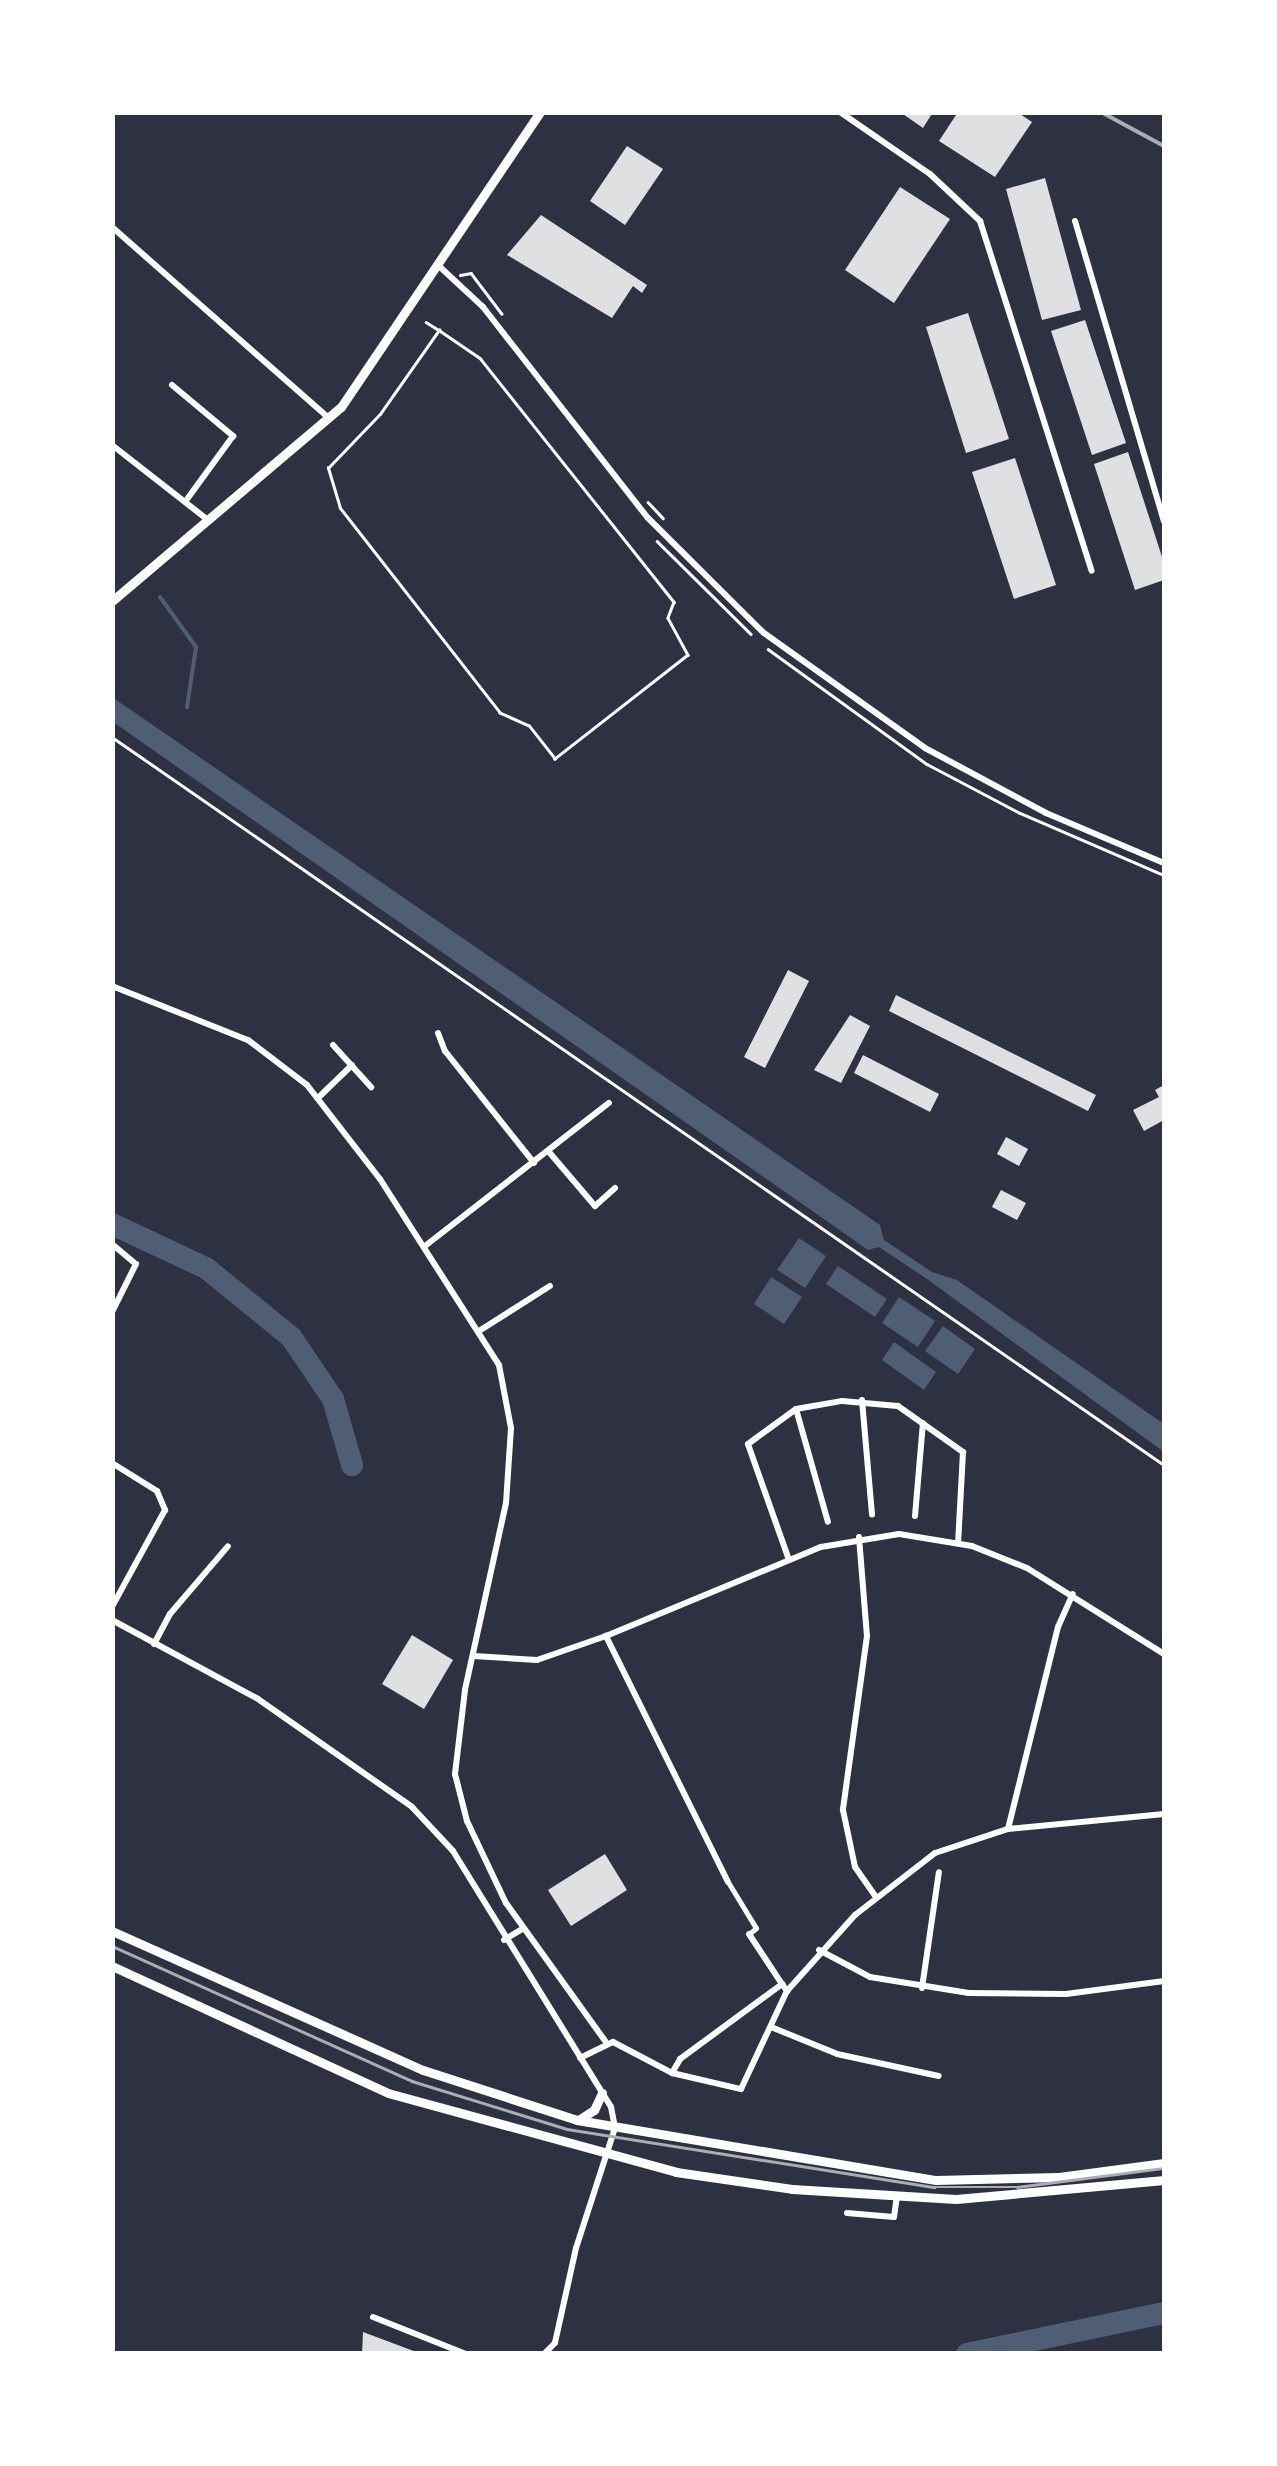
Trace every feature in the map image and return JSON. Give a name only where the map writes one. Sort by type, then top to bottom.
[{"type":"main road","points":[[112,601],[330,419],[440,266],[540,112]]},
{"type":"main road","points":[[112,1931],[423,2070],[577,2120],[936,2180],[1059,2178],[1164,2163]]},
{"type":"main road","points":[[112,1966],[388,2093],[606,2157],[792,2189],[898,2194],[1016,2198],[1164,2180]]},
{"type":"main road","points":[[577,2120],[594,2110],[602,2093]]},
{"type":"street","points":[[840,112],[930,174],[980,221],[1092,571]]},
{"type":"street","points":[[1075,221],[1164,521]]},
{"type":"street","points":[[112,227],[330,419]]},
{"type":"street","points":[[440,266],[454,276],[648,518],[764,633],[925,748],[1046,813],[1164,863]]},
{"type":"street","points":[[172,385],[232,436],[188,498]]},
{"type":"street","points":[[112,445],[188,498],[208,520]]},
{"type":"street","points":[[112,986],[257,1045],[319,1097],[425,1246],[480,1331],[506,1383],[511,1428],[502,1531],[458,1727],[458,1791],[482,1858],[522,1929],[605,2042],[672,2073],[734,2092],[771,2028],[784,1988]]},
{"type":"street","points":[[438,1033],[445,1051],[534,1164]]},
{"type":"street","points":[[333,1045],[371,1086]]},
{"type":"street","points":[[319,1097],[352,1065]]},
{"type":"street","points":[[425,1246],[610,1104]]},
{"type":"street","points":[[549,1152],[595,1206],[615,1188]]},
{"type":"street","points":[[112,1244],[136,1264],[112,1312]]},
{"type":"street","points":[[480,1331],[550,1286]]},
{"type":"street","points":[[862,1400],[872,1516]]},
{"type":"street","points":[[789,1560],[747,1450],[752,1438],[796,1408],[862,1400],[898,1406],[965,1456],[958,1542]]},
{"type":"street","points":[[796,1408],[828,1522]]},
{"type":"street","points":[[915,1516],[922,1423]]},
{"type":"street","points":[[112,1464],[157,1491],[165,1510],[112,1607]]},
{"type":"street","points":[[474,1656],[537,1660],[859,1536],[958,1542],[1073,1594],[1164,1654]]},
{"type":"street","points":[[859,1536],[867,1636],[843,1810],[856,1867],[874,1896]]},
{"type":"street","points":[[154,1644],[170,1614],[228,1546]]},
{"type":"street","points":[[1008,1828],[1058,1628],[1073,1594]]},
{"type":"street","points":[[112,1620],[272,1708],[412,1807],[453,1851],[504,1940],[602,2093],[615,2128],[547,2353]]},
{"type":"street","points":[[606,1636],[728,1882],[756,1928],[750,1934],[784,1988]]},
{"type":"street","points":[[672,2073],[684,2056],[784,1988],[874,1896],[935,1853],[1008,1828],[1164,1814]]},
{"type":"street","points":[[922,1988],[940,1872]]},
{"type":"street","points":[[504,1940],[522,1929]]},
{"type":"street","points":[[819,1950],[870,1977],[922,1988],[1066,1994],[1164,1981]]},
{"type":"street","points":[[771,2028],[836,2054],[939,2076]]},
{"type":"street","points":[[580,2058],[605,2042]]},
{"type":"street","points":[[847,2214],[894,2217],[898,2194]]},
{"type":"street","points":[[373,2317],[466,2354]]},
{"type":"lane","points":[[426,322],[439,330],[480,358],[674,602],[668,618],[688,655],[556,759],[529,726],[500,712],[340,508],[328,468],[380,414],[439,330]]},
{"type":"path","points":[[454,276],[471,274],[505,319]]},
{"type":"path","points":[[638,490],[672,528]]},
{"type":"path","points":[[112,737],[1164,1464]]},
{"type":"water","points":[[112,697],[880,1225],[884,1240],[932,1272],[957,1280],[1164,1424],[1164,1452],[927,1279],[879,1247],[868,1250],[113,722]]},
{"type":"water","points":[[799,1238],[826,1256],[805,1288],[777,1270]]},
{"type":"water","points":[[838,1266],[887,1299],[875,1317],[826,1284]]},
{"type":"water","points":[[771,1277],[802,1297],[784,1324],[754,1304]]},
{"type":"water","points":[[899,1297],[935,1321],[918,1347],[882,1323]]},
{"type":"water","points":[[943,1326],[975,1349],[958,1374],[925,1351]]},
{"type":"water","points":[[894,1342],[936,1372],[924,1390],[882,1360]]},
{"type":"building","points":[[900,112],[933,112],[923,128]]},
{"type":"building","points":[[958,112],[1017,112],[1032,122],[995,177],[939,141]]},
{"type":"building","points":[[627,146],[663,169],[625,225],[590,201]]},
{"type":"building","points":[[1045,178],[1081,310],[1042,320],[1006,189]]},
{"type":"building","points":[[900,187],[950,219],[894,303],[845,270]]},
{"type":"building","points":[[541,215],[647,285],[642,293],[633,286],[612,318],[507,255]]},
{"type":"building","points":[[968,313],[1009,439],[966,453],[926,327]]},
{"type":"building","points":[[1085,320],[1126,443],[1092,455],[1051,331]]},
{"type":"building","points":[[1128,452],[1164,563],[1164,580],[1135,590],[1094,464]]},
{"type":"building","points":[[1015,458],[1056,585],[1014,599],[972,472]]},
{"type":"building","points":[[788,970],[809,981],[765,1068],[744,1057]]},
{"type":"building","points":[[896,995],[1096,1095],[1088,1111],[889,1011]]},
{"type":"building","points":[[850,1015],[870,1026],[841,1083],[814,1070]]},
{"type":"building","points":[[863,1055],[939,1094],[930,1112],[854,1073]]},
{"type":"building","points":[[1164,1085],[1164,1120],[1144,1131],[1133,1110],[1159,1097],[1155,1090]]},
{"type":"building","points":[[1006,1137],[1028,1149],[1019,1166],[997,1154]]},
{"type":"building","points":[[1001,1190],[1026,1203],[1017,1220],[992,1207]]},
{"type":"building","points":[[412,1635],[453,1660],[424,1709],[382,1684]]},
{"type":"building","points":[[605,1854],[627,1890],[571,1926],[548,1890]]},
{"type":"building","points":[[363,2332],[419,2353],[419,2354],[362,2354]]},
{"type":"waterway","points":[[160,597],[196,647],[187,707]]},
{"type":"waterway","points":[[112,1224],[206,1268],[291,1337],[333,1399],[352,1465]]},
{"type":"waterway","points":[[967,2354],[1164,2313]]},
{"type":"tram line","points":[[112,1946],[412,2081],[567,2129],[934,2187],[1017,2187],[1164,2168]]},
{"type":"railway","points":[[1101,112],[1164,146]]}]
